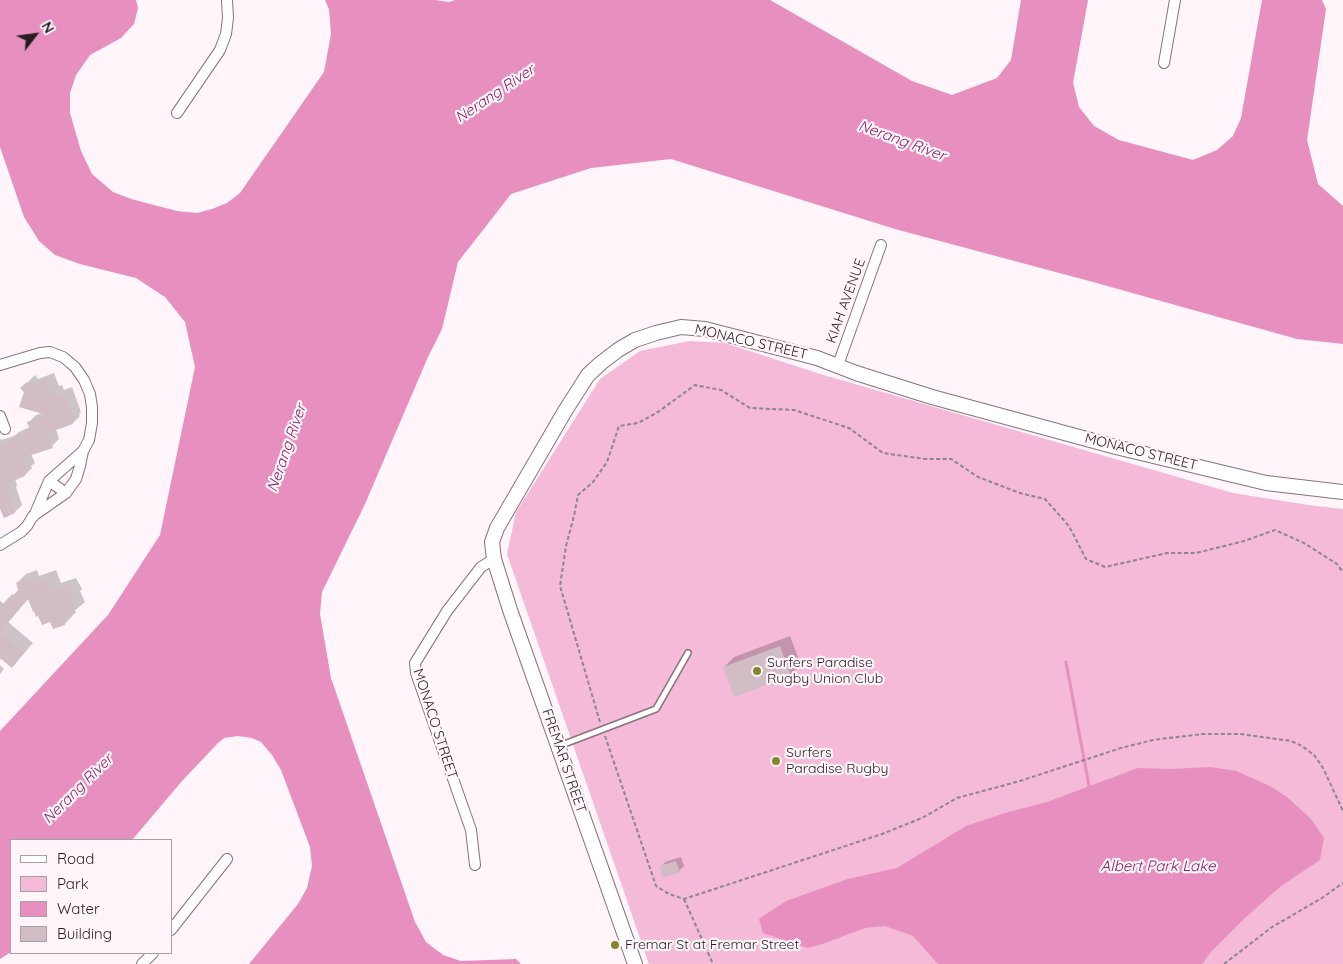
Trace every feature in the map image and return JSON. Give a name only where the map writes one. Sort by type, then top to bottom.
[{"type":"street","points":[[177,113],[220,50],[226,34],[228,18],[227,0]]},
{"type":"street","points":[[1164,63],[1175,0]]},
{"type":"street","name":"KIAH AVENUE","points":[[838,365],[880,245]]},
{"type":"street","name":"MONACO STREET","points":[[475,865],[471,830],[416,673],[415,663],[458,596],[481,567],[494,558],[492,542],[497,528],[564,411],[588,375],[618,350],[635,340],[681,327],[705,329],[817,358],[856,373],[932,397],[1125,449],[1266,483],[1343,492]]},
{"type":"street","points":[[0,364],[50,352],[63,357],[74,367],[84,380],[90,394],[92,423],[89,440],[83,451],[76,479],[66,493],[33,516]]},
{"type":"street","points":[[0,416],[5,429]]},
{"type":"street","points":[[0,545],[27,526],[48,481],[83,451]]},
{"type":"street","points":[[48,481],[66,493]]},
{"type":"street","name":"FREMAR STREET","points":[[494,558],[513,619],[635,964]]},
{"type":"street","points":[[172,929],[227,859]]},
{"type":"street","points":[[142,964],[152,954]]},
{"type":"lane","points":[[558,746],[656,709],[688,653]]},
{"type":"path","points":[[1343,572],[1337,564],[1304,543],[1275,530],[1244,541],[1196,553],[1167,553],[1105,567],[1086,559],[1070,526],[1045,499],[1020,493],[978,477],[951,459],[925,459],[883,453],[850,428],[794,410],[750,408],[721,390],[695,385],[658,412],[638,423],[619,426],[607,462],[593,482],[578,495],[566,546],[560,586],[603,729],[656,886],[669,894],[684,898],[882,834],[922,818],[956,798],[1020,781],[1121,748],[1153,740],[1202,734],[1240,734],[1291,741],[1302,746],[1315,756],[1323,768],[1343,811]]},
{"type":"path","points":[[1224,964],[1265,932],[1322,898],[1343,882]]},
{"type":"path","points":[[684,898],[713,964]]},
{"type":"green space","points":[[690,341],[725,343],[820,374],[1233,493],[1343,509],[1343,964],[649,964],[507,554],[516,512],[600,379],[640,351]]},
{"type":"water","name":"Nerang River","points":[[0,0],[136,0],[138,8],[134,24],[121,38],[90,55],[76,75],[70,93],[70,113],[81,151],[92,174],[113,192],[131,199],[177,211],[197,213],[227,203],[240,193],[324,72],[331,34],[329,9],[325,0],[435,0],[449,2],[455,0],[770,0],[912,81],[952,95],[997,78],[1011,60],[1021,0],[1088,0],[1073,83],[1079,107],[1094,126],[1119,140],[1193,160],[1217,150],[1233,136],[1241,118],[1262,0],[1322,0],[1326,9],[1307,140],[1318,184],[1343,206],[1343,344],[1297,339],[895,229],[671,159],[591,168],[511,194],[458,262],[442,329],[428,357],[365,504],[322,592],[320,614],[331,678],[415,922],[426,942],[443,955],[461,961],[516,959],[521,964],[249,964],[298,904],[307,888],[312,866],[310,847],[281,770],[261,742],[252,738],[238,736],[224,738],[218,743],[182,781],[133,839],[10,839],[10,953],[0,959],[0,731],[108,615],[160,535],[195,367],[185,322],[165,297],[136,278],[80,264],[55,255],[39,241],[24,217],[0,147]]},
{"type":"water","name":"Albert Park Lake","points":[[1211,767],[1236,771],[1270,786],[1287,797],[1311,819],[1324,838],[1320,860],[1281,886],[1245,918],[1211,952],[1202,964],[938,964],[913,936],[885,926],[865,928],[808,948],[763,933],[759,919],[786,901],[848,879],[897,868],[966,826],[1047,802],[1138,768]]},
{"type":"building","points":[[47,380],[51,393],[54,392],[56,397],[65,394],[74,420],[72,421],[73,424],[48,433],[53,448],[22,458],[28,471],[24,473],[25,476],[7,484],[15,513],[4,518],[0,509],[0,445],[30,430],[27,422],[46,415],[19,407],[24,392],[20,388],[27,382],[30,386]]},
{"type":"building","points":[[27,578],[30,585],[46,579],[51,592],[67,586],[73,599],[71,600],[76,613],[63,618],[65,625],[53,629],[50,622],[42,625],[38,616],[36,617],[33,612],[28,599],[0,632],[0,601],[5,605],[18,590],[16,583]]},
{"type":"building","points":[[0,632],[24,653],[12,668],[0,658]]},
{"type":"building","name":"Surfers Paradise Rugby Union Club","points":[[780,646],[791,676],[734,697],[723,667]]},
{"type":"building","points":[[676,861],[680,872],[663,878],[659,866]]},
{"type":"waterway","points":[[1066,662],[1089,786]]},
{"type":"place","name":"Surfers Paradise Rugby Union Club","points":[[757,671]]},
{"type":"place","name":"Surfers Paradise Rugby","points":[[776,761]]},
{"type":"place","name":"Fremar St at Fremar Street","points":[[615,945]]}]
